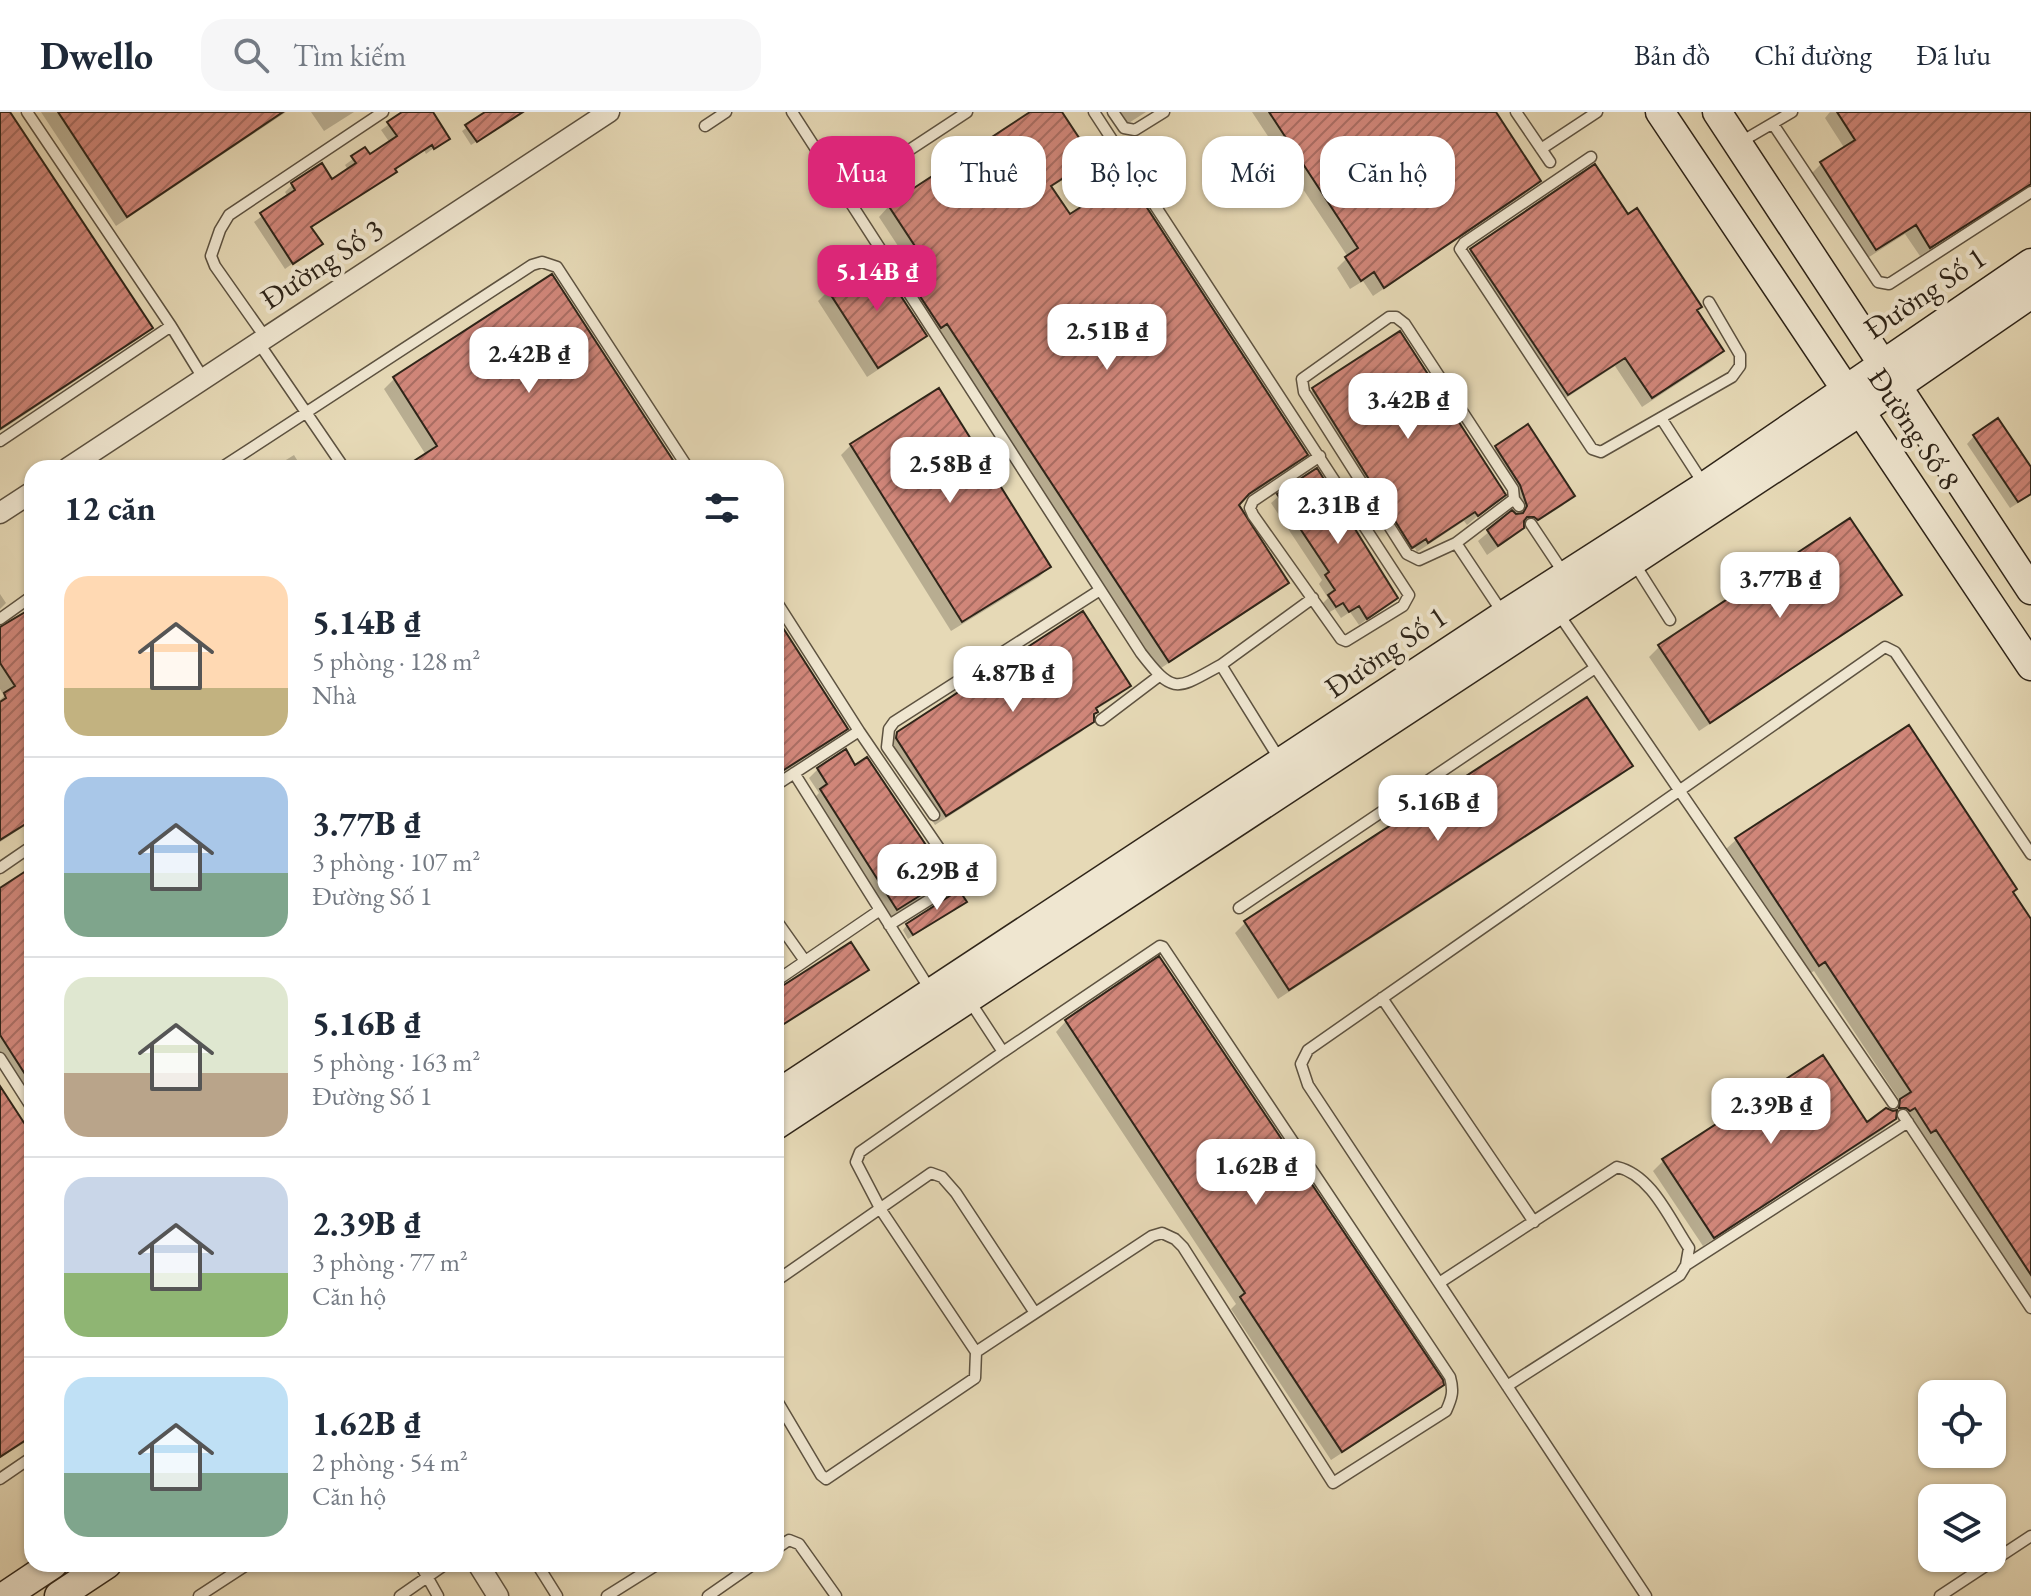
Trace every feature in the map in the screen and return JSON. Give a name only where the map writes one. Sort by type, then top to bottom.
[{"type":"street","name":"Đường Số 8","points":[[1660,112],[2031,666]]},
{"type":"street","name":"Đường Số 8","points":[[1717,112],[1889,374],[2019,563],[2031,590]]},
{"type":"street","name":"Đường Số 3","points":[[80,460],[596,116]]},
{"type":"street","name":"Đường Số 1","points":[[784,1090],[1557,612],[1633,561],[1854,400],[2031,263]]},
{"type":"street","name":"Đường Số 1","points":[[1889,374],[2031,294]]},
{"type":"street","name":"Đường Số 1","points":[[784,1119],[951,989],[1281,762],[1705,486],[1854,400]]},
{"type":"street","points":[[0,513],[24,497]]},
{"type":"street","points":[[5,1596],[41,1572]]},
{"type":"street","points":[[59,1596],[95,1572]]},
{"type":"street","points":[[483,1572],[498,1596]]},
{"type":"lane","points":[[27,112],[203,378]]},
{"type":"lane","points":[[339,460],[211,256],[229,215],[383,112]]},
{"type":"lane","points":[[705,126],[726,112]]},
{"type":"lane","points":[[792,112],[808,137]]},
{"type":"lane","points":[[915,146],[967,112]]},
{"type":"lane","points":[[1094,112],[1320,456],[1409,595],[1403,606],[1346,641],[1341,639],[1250,508],[1253,501],[1320,456]]},
{"type":"lane","points":[[1113,112],[1124,128],[1135,130],[1164,112]]},
{"type":"lane","points":[[1516,112],[1550,162]]},
{"type":"lane","points":[[1541,149],[1597,112]]},
{"type":"lane","points":[[1738,143],[1786,114]]},
{"type":"lane","points":[[1773,124],[1878,282],[1883,284],[1889,284],[2031,192]]},
{"type":"lane","points":[[1591,157],[1464,243],[1460,249],[1592,449],[1601,452],[1732,377],[1740,366],[1740,355],[1709,302]]},
{"type":"lane","points":[[854,208],[1100,590],[1159,676],[1172,685],[1184,686],[1221,665],[1313,598]]},
{"type":"lane","points":[[233,460],[532,265],[542,262],[557,267],[683,460]]},
{"type":"lane","points":[[1389,317],[1396,317],[1405,324],[1513,489],[1516,502],[1456,543],[1419,560],[1407,554],[1304,392],[1302,379],[1312,369],[1389,317]]},
{"type":"lane","points":[[0,441],[171,326]]},
{"type":"lane","points":[[1661,418],[1705,486]]},
{"type":"lane","points":[[1531,524],[1565,575]]},
{"type":"lane","points":[[1456,543],[1504,615]]},
{"type":"lane","points":[[1633,561],[1670,620]]},
{"type":"lane","points":[[934,815],[887,747],[889,729],[894,722],[1100,590]]},
{"type":"lane","points":[[0,619],[24,602]]},
{"type":"lane","points":[[1557,612],[1893,1103]]},
{"type":"lane","points":[[784,614],[954,870],[953,885],[889,925]]},
{"type":"lane","points":[[1646,1596],[1308,1085],[1301,1064],[1308,1050],[1885,647],[1895,652],[2030,852]]},
{"type":"lane","points":[[1221,665],[1281,762]]},
{"type":"lane","points":[[1239,908],[1595,668]]},
{"type":"lane","points":[[1101,720],[1159,676]]},
{"type":"lane","points":[[784,780],[859,731]]},
{"type":"lane","points":[[794,773],[889,925],[951,989],[1003,1052]]},
{"type":"lane","points":[[0,868],[24,851]]},
{"type":"lane","points":[[784,975],[880,910]]},
{"type":"lane","points":[[784,931],[805,961]]},
{"type":"lane","points":[[784,1413],[826,1479],[975,1378],[976,1352],[881,1210],[856,1162],[860,1152],[1160,946],[1450,1377],[1452,1399],[1446,1411],[1333,1483],[1175,1239],[1162,1233],[1152,1236],[976,1352]]},
{"type":"lane","points":[[1382,998],[1534,1222]]},
{"type":"lane","points":[[0,1058],[24,1096]]},
{"type":"lane","points":[[1686,1265],[1905,1118],[2031,1308]]},
{"type":"lane","points":[[1439,1283],[1617,1167],[1631,1170],[1645,1182],[1689,1248],[1686,1265],[1680,1275],[1507,1386]]},
{"type":"lane","points":[[784,1276],[931,1173],[942,1177],[956,1193],[1035,1313]]},
{"type":"lane","points":[[0,1479],[24,1462]]},
{"type":"lane","points":[[1940,1596],[2031,1536]]},
{"type":"lane","points":[[784,1543],[789,1540],[799,1544],[836,1596]]},
{"type":"lane","points":[[199,1596],[236,1572]]},
{"type":"lane","points":[[425,1572],[438,1596]]},
{"type":"lane","points":[[400,1596],[435,1572]]},
{"type":"lane","points":[[542,1572],[557,1596]]},
{"type":"lane","points":[[607,1596],[645,1572]]},
{"type":"lane","points":[[708,1596],[742,1572]]},
{"type":"building","points":[[0,112],[10,112],[153,328],[0,429]]},
{"type":"building","points":[[58,112],[283,112],[127,217]]},
{"type":"building","points":[[402,112],[433,112],[450,139],[434,149],[432,145],[395,169],[397,172],[311,227],[323,244],[293,264],[260,213],[295,190],[291,183],[322,163],[332,179],[356,163],[351,156],[365,147],[370,154],[397,136],[387,122]]},
{"type":"building","points":[[485,112],[523,112],[477,142],[465,125]]},
{"type":"building","points":[[1030,112],[1062,112],[1078,136],[1062,136],[1062,179],[1051,186],[1062,202],[1062,208],[1070,214],[1079,208],[1147,208],[1308,455],[1249,494],[1239,505],[1289,583],[1169,662],[947,324],[941,328],[908,278],[928,266],[890,208],[915,208],[915,187],[931,177],[931,208],[1046,208],[1046,136],[993,136]]},
{"type":"building","points":[[1269,112],[1496,112],[1541,181],[1384,288],[1374,272],[1361,281],[1345,257],[1358,248],[1332,208],[1455,208],[1455,136],[1320,136],[1320,190],[1304,165],[1304,136],[1285,136]]},
{"type":"building","points":[[1837,112],[2031,112],[2031,184],[1930,248],[1916,225],[1876,250],[1820,162],[1855,140]]},
{"type":"building","points":[[1595,164],[1628,214],[1637,208],[1702,307],[1697,310],[1724,351],[1652,398],[1625,358],[1568,395],[1470,249]]},
{"type":"building","points":[[876,258],[927,336],[878,368],[827,289]]},
{"type":"building","points":[[552,274],[673,460],[415,460],[437,446],[393,377]]},
{"type":"building","points":[[1400,331],[1506,495],[1478,516],[1475,512],[1428,543],[1426,539],[1412,548],[1312,388]]},
{"type":"building","points":[[939,388],[1051,567],[962,622],[850,444]]},
{"type":"building","points":[[1998,418],[2031,467],[2031,494],[2018,502],[1973,435]]},
{"type":"building","points":[[1528,424],[1575,496],[1538,520],[1527,517],[1524,528],[1498,546],[1487,530],[1512,510],[1516,514],[1523,513],[1527,506],[1520,485],[1495,446]]},
{"type":"building","points":[[1317,468],[1398,598],[1367,619],[1359,606],[1349,612],[1343,603],[1336,607],[1328,595],[1335,590],[1325,575],[1329,572],[1277,494]]},
{"type":"building","points":[[1850,518],[1902,595],[1710,723],[1658,645]]},
{"type":"building","points":[[1083,611],[1131,686],[1096,708],[1098,712],[1094,714],[1094,722],[946,816],[896,738],[897,732]]},
{"type":"building","points":[[24,613],[24,825],[0,840],[0,702],[6,698],[4,693],[15,686],[0,663],[0,627]]},
{"type":"building","points":[[784,629],[848,729],[784,770]]},
{"type":"building","points":[[1587,697],[1633,766],[1289,990],[1244,921]]},
{"type":"building","points":[[1909,725],[2017,889],[2013,892],[2031,919],[2031,1275],[1936,1130],[1931,1133],[1915,1108],[1910,1111],[1899,1108],[1900,1099],[1911,1092],[1825,962],[1819,966],[1735,838]]},
{"type":"building","points":[[846,749],[855,765],[867,757],[946,875],[945,880],[897,910],[820,789],[827,784],[817,768]]},
{"type":"building","points":[[24,872],[24,1072],[0,1035],[0,888]]},
{"type":"building","points":[[959,890],[967,902],[913,935],[906,924]]},
{"type":"building","points":[[851,942],[869,970],[784,1024],[784,985]]},
{"type":"building","points":[[1159,956],[1443,1380],[1444,1385],[1342,1452],[1240,1297],[1245,1293],[1065,1020]]},
{"type":"building","points":[[1823,1055],[1867,1122],[1886,1108],[1897,1110],[1896,1119],[1714,1238],[1662,1159]]},
{"type":"building","points":[[0,1086],[24,1123],[24,1441],[0,1457]]}]
